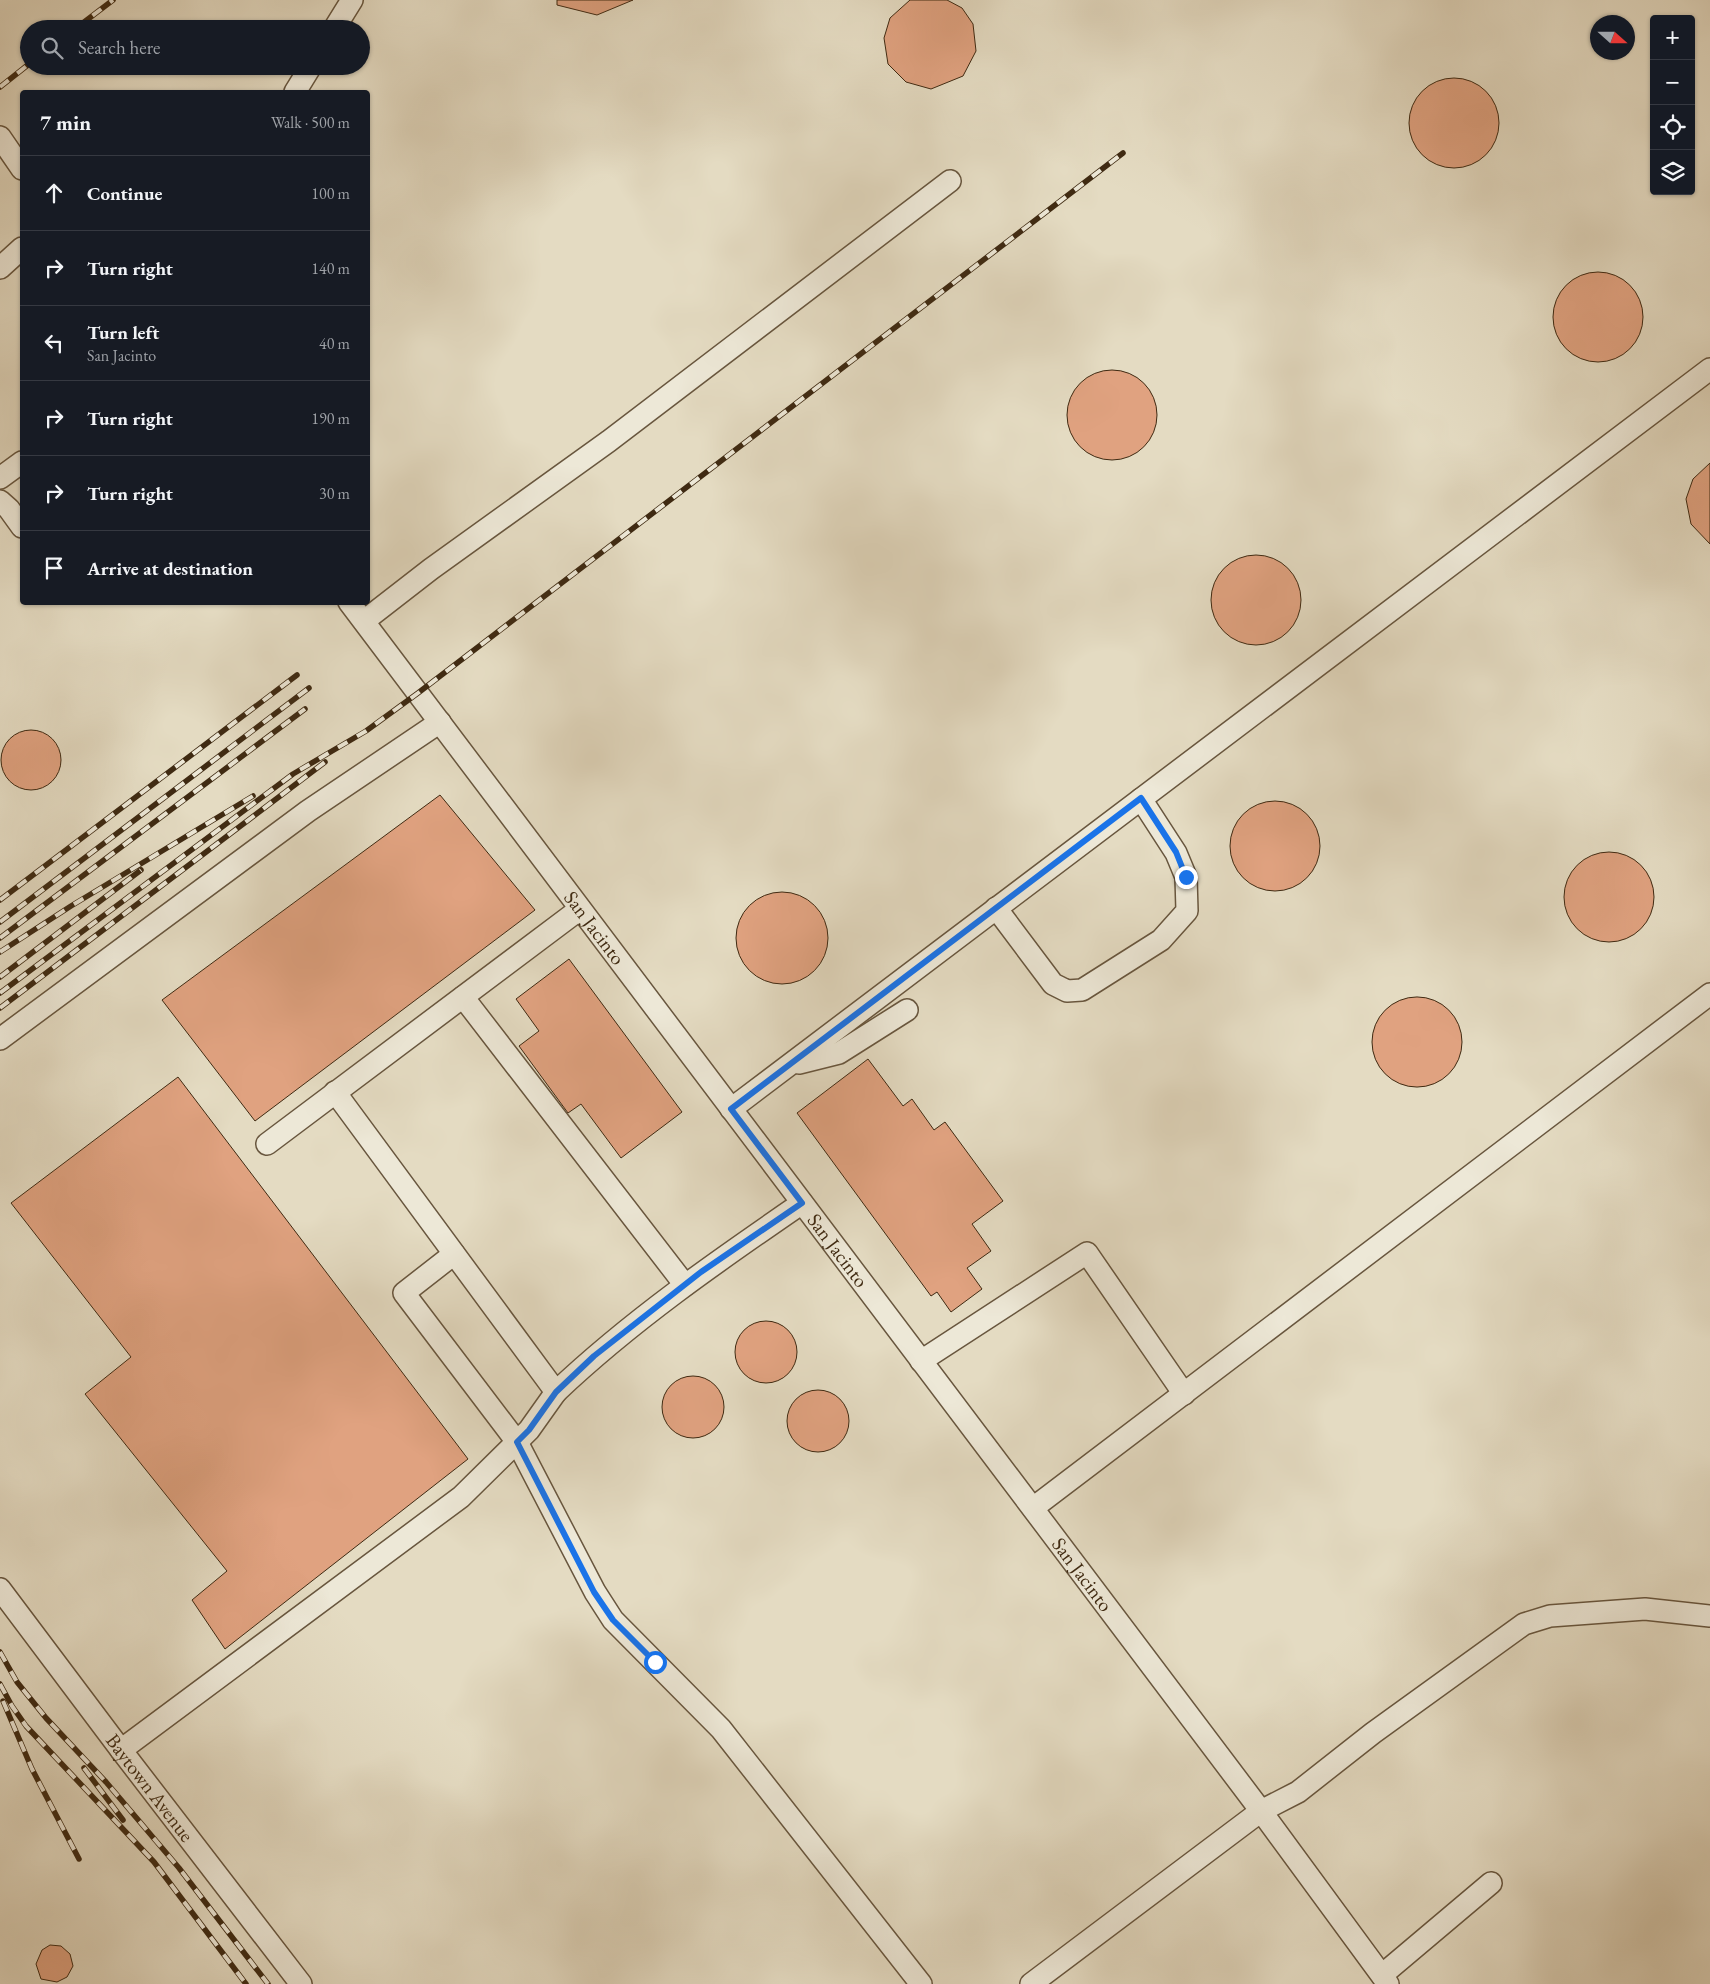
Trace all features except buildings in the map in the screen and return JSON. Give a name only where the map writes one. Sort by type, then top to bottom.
[{"type":"street","points":[[340,20],[352,0]]},
{"type":"street","points":[[296,90],[305,75]]},
{"type":"street","points":[[0,137],[20,166]]},
{"type":"street","points":[[364,621],[431,569],[609,441],[950,181]]},
{"type":"street","points":[[0,268],[20,250]]},
{"type":"street","points":[[731,1109],[1710,369]]},
{"type":"street","points":[[0,478],[20,463]]},
{"type":"street","points":[[0,501],[9,509],[20,524]]},
{"type":"street","name":"San Jacinto","points":[[351,605],[1261,1811],[1385,1979]]},
{"type":"street","points":[[0,1039],[308,811],[440,722]]},
{"type":"street","points":[[996,908],[1052,984],[1067,991],[1082,990],[1161,940],[1187,911],[1186,877],[1176,852],[1141,798]]},
{"type":"street","points":[[267,1144],[580,909]]},
{"type":"street","points":[[1033,1508],[1710,994]]},
{"type":"street","points":[[463,996],[685,1286]]},
{"type":"street","points":[[789,1065],[839,1053],[908,1010]]},
{"type":"street","points":[[335,1092],[556,1392]]},
{"type":"street","points":[[121,1750],[461,1497],[529,1430],[556,1392],[594,1356],[685,1286],[802,1203]]},
{"type":"street","points":[[921,1361],[1087,1252],[1184,1394]]},
{"type":"street","points":[[454,1254],[404,1293],[517,1442],[594,1592],[613,1620],[721,1729],[921,1984]]},
{"type":"street","name":"Baytown Avenue","points":[[0,1589],[301,1984]]},
{"type":"street","points":[[1031,1984],[1261,1811],[1298,1792],[1373,1733],[1524,1624],[1550,1616],[1645,1609],[1710,1616]]},
{"type":"street","points":[[1385,1979],[1490,1883]]},
{"type":"railway","points":[[87,20],[113,0]]},
{"type":"railway","points":[[0,87],[20,71]]},
{"type":"railway","points":[[0,993],[293,774],[366,731],[418,693],[1123,153]]},
{"type":"railway","points":[[0,900],[297,675]]},
{"type":"railway","points":[[0,922],[309,688]]},
{"type":"railway","points":[[0,938],[305,709]]},
{"type":"railway","points":[[0,1008],[325,762]]},
{"type":"railway","points":[[0,952],[71,906],[253,796]]},
{"type":"railway","points":[[0,977],[141,870]]},
{"type":"railway","points":[[0,1652],[17,1682],[46,1718],[106,1782],[179,1868],[268,1984]]},
{"type":"railway","points":[[0,1684],[26,1726],[154,1862],[246,1984]]},
{"type":"railway","points":[[3,1701],[32,1769],[79,1859]]},
{"type":"railway","points":[[84,1768],[123,1820]]},
{"type":"route","points":[[655,1662],[613,1620],[594,1592],[517,1442],[529,1430],[556,1392],[594,1356],[701,1272],[802,1203],[731,1109],[1141,798],[1176,852],[1186,877]]}]
